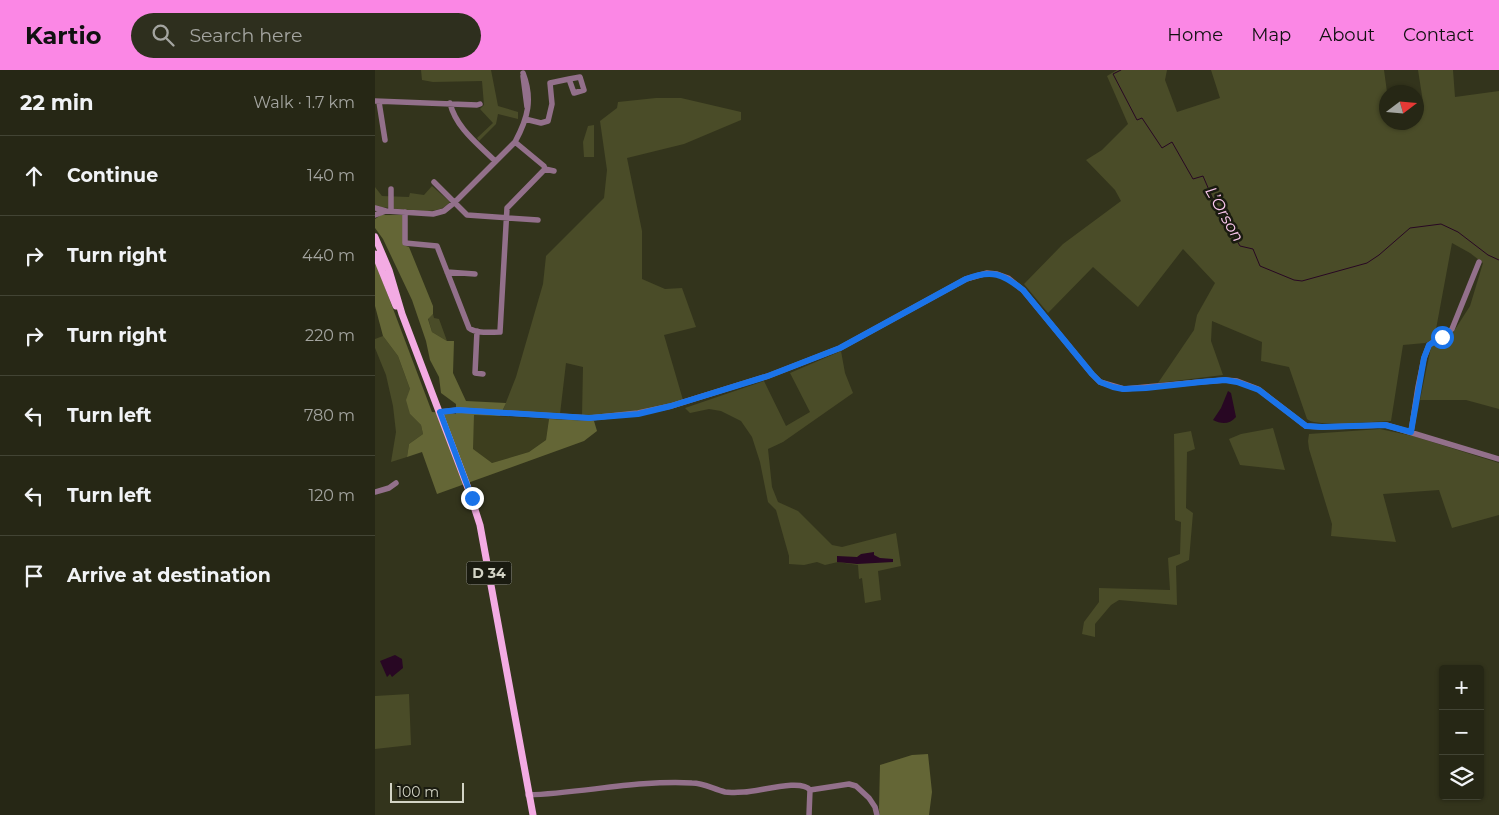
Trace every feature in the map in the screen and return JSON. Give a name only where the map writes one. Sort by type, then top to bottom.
[{"type":"main road","name":"D 34","points":[[375,237],[389,270],[402,314],[472,498],[482,532],[533,815]]},
{"type":"main road","name":"D 34","points":[[375,254],[408,335],[412,340]]},
{"type":"street","points":[[375,208],[389,211],[433,214],[445,210],[455,202],[515,142],[525,119],[527,109],[522,72]]},
{"type":"street","points":[[525,119],[545,123],[551,114],[550,83],[569,79]]},
{"type":"street","points":[[385,140],[377,102],[481,104]]},
{"type":"street","points":[[450,103],[458,124],[495,161]]},
{"type":"street","points":[[515,142],[544,166],[545,169],[555,171]]},
{"type":"street","points":[[405,212],[405,242],[437,246],[471,331],[500,332],[507,208],[545,169]]},
{"type":"street","points":[[434,182],[467,215],[538,220]]},
{"type":"street","points":[[389,211],[391,189]]},
{"type":"street","points":[[375,215],[389,211]]},
{"type":"street","points":[[1411,432],[1418,387],[1429,345],[1452,329],[1479,262]]},
{"type":"street","points":[[447,272],[475,274]]},
{"type":"street","points":[[440,412],[458,410],[589,418],[638,414],[671,406],[768,376],[840,348],[966,279],[987,273],[1008,278],[1023,290],[1100,382],[1123,389],[1217,381],[1237,382],[1259,390],[1306,426],[1385,425],[1499,459]]},
{"type":"street","points":[[477,331],[475,373],[483,374]]},
{"type":"street","points":[[375,492],[389,488],[396,483]]},
{"type":"street","points":[[528,795],[633,785],[692,783],[725,792],[746,792],[804,785],[810,790],[849,784],[855,786],[869,798],[875,807],[877,815]]},
{"type":"street","points":[[809,815],[810,790]]},
{"type":"shaded area","points":[[421,70],[491,70],[498,106],[518,112],[518,119],[498,114],[496,124],[479,141],[477,138],[493,123],[480,109],[484,105],[482,81],[433,82],[422,80]]},
{"type":"shaded area","points":[[1117,70],[1167,70],[1165,80],[1177,112],[1220,98],[1211,70],[1384,70],[1386,85],[1379,85],[1379,130],[1424,130],[1424,85],[1420,85],[1418,70],[1453,70],[1455,97],[1499,91],[1499,409],[1466,400],[1420,400],[1431,347],[1454,331],[1470,306],[1483,263],[1452,243],[1434,340],[1425,343],[1403,345],[1391,421],[1334,424],[1313,422],[1307,419],[1289,367],[1261,361],[1262,342],[1212,321],[1211,341],[1223,375],[1158,383],[1194,330],[1197,315],[1215,283],[1183,249],[1138,307],[1093,267],[1048,313],[1024,284],[1063,244],[1121,201],[1115,190],[1086,160],[1102,150],[1128,124],[1107,76]]},
{"type":"shaded area","points":[[656,98],[681,98],[741,112],[741,120],[684,144],[627,158],[642,231],[642,279],[665,289],[682,288],[696,327],[664,335],[683,400],[640,411],[582,416],[583,367],[566,363],[560,414],[503,410],[516,377],[543,284],[546,256],[604,198],[607,170],[600,121],[617,108],[618,102]]},
{"type":"shaded area","points":[[594,125],[594,157],[584,157],[583,142],[588,126]]},
{"type":"shaded area","points":[[432,186],[450,202],[440,209],[414,211],[375,206],[375,187],[382,196],[409,197],[410,193],[424,195]]},
{"type":"shaded area","points":[[381,215],[403,215],[403,245],[409,247],[433,306],[433,314],[428,319],[432,332],[447,341],[454,341],[453,373],[466,401],[506,403],[500,416],[474,415],[473,449],[492,463],[529,452],[546,440],[549,419],[594,421],[597,431],[584,441],[437,494],[422,452],[407,457],[409,444],[423,434],[421,425],[410,414],[406,400],[410,389],[398,356],[383,336],[375,306],[375,261],[432,412],[456,414],[456,404],[441,393],[439,377],[430,360],[426,341],[412,300],[383,239],[375,228],[375,219]]},
{"type":"shaded area","points":[[433,314],[434,318],[439,319],[447,341],[432,332],[428,318]]},
{"type":"shaded area","points":[[383,336],[398,356],[410,389],[410,414],[421,425],[423,434],[409,444],[407,457],[391,462],[396,432],[393,406],[386,375],[375,348],[375,339]]},
{"type":"shaded area","points":[[841,351],[845,373],[853,393],[783,442],[768,449],[772,487],[778,502],[798,511],[832,545],[842,547],[896,533],[901,566],[878,571],[881,600],[865,603],[862,578],[859,579],[858,565],[838,562],[825,565],[817,562],[804,565],[789,564],[789,556],[776,510],[768,502],[760,462],[752,437],[741,421],[721,411],[709,409],[690,413],[685,408],[764,381],[786,426],[810,412],[790,373]]},
{"type":"shaded area","points":[[1228,391],[1231,393],[1236,417],[1225,423],[1213,420],[1221,408]]},
{"type":"shaded area","points":[[474,415],[549,419],[546,440],[529,452],[492,463],[472,449]]},
{"type":"shaded area","points":[[1273,428],[1285,470],[1240,465],[1229,439],[1241,434]]},
{"type":"shaded area","points":[[1380,429],[1413,436],[1499,463],[1499,515],[1452,528],[1439,490],[1383,494],[1396,542],[1331,536],[1332,524],[1309,449],[1309,434]]},
{"type":"shaded area","points":[[1191,431],[1195,449],[1187,452],[1186,508],[1193,513],[1189,560],[1176,566],[1177,605],[1119,600],[1111,605],[1095,624],[1095,637],[1082,634],[1084,622],[1099,602],[1099,588],[1170,590],[1168,558],[1180,554],[1181,522],[1175,520],[1174,434]]},
{"type":"shaded area","points":[[874,552],[874,555],[880,558],[893,559],[893,562],[857,564],[837,562],[837,556],[857,557],[861,554]]},
{"type":"shaded area","points":[[395,655],[402,659],[403,668],[392,677],[390,674],[387,677],[380,661]]},
{"type":"shaded area","points":[[409,694],[411,745],[375,749],[375,696]]},
{"type":"shaded area","points":[[928,754],[932,792],[929,815],[880,815],[880,765],[912,755]]},
{"type":"waterway","name":"L’Orson","points":[[1121,70],[1113,74],[1137,120],[1142,118],[1162,148],[1172,142],[1193,179],[1203,176],[1212,197],[1240,246],[1253,249],[1260,266],[1294,280],[1302,281],[1367,263],[1410,228],[1441,224],[1458,232],[1488,255],[1499,260]]},
{"type":"route","points":[[472,498],[440,412],[458,410],[589,418],[638,414],[671,406],[710,396],[840,348],[966,279],[987,273],[1008,278],[1023,290],[1100,382],[1123,389],[1225,380],[1237,382],[1259,390],[1306,426],[1385,425],[1411,432],[1424,358],[1429,345],[1442,337]]}]
